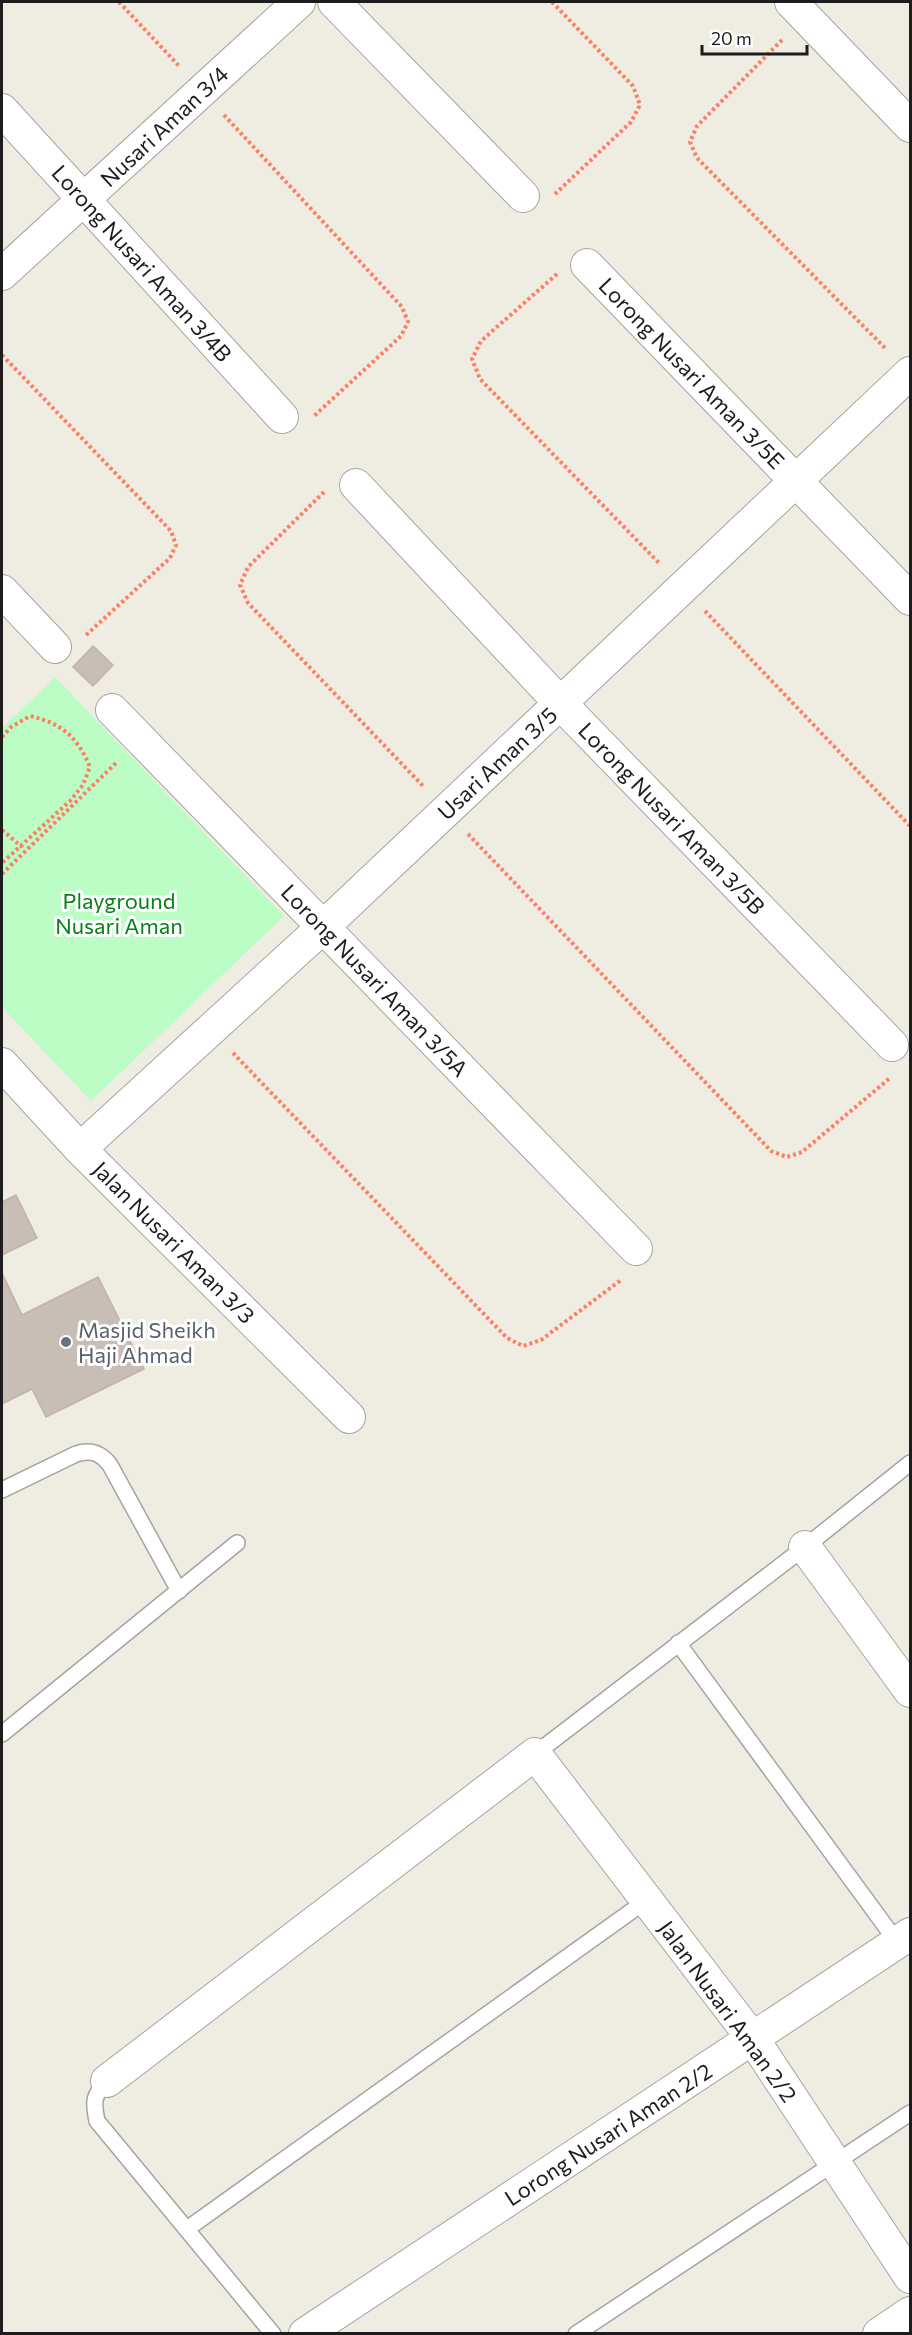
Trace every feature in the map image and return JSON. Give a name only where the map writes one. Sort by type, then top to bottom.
[{"type":"street","name":"Nusari Aman 3/4","points":[[2,274],[299,2]]},
{"type":"street","points":[[334,2],[523,196]]},
{"type":"street","points":[[799,9],[910,126]]},
{"type":"street","name":"Lorong Nusari Aman 3/4B","points":[[2,110],[282,417]]},
{"type":"street","name":"Lorong Nusari Aman 3/5E","points":[[587,264],[910,599]]},
{"type":"street","name":"Usari Aman 3/5","points":[[80,1149],[323,927],[910,373]]},
{"type":"street","name":"Lorong Nusari Aman 3/5B","points":[[356,485],[560,703],[892,1045]]},
{"type":"street","points":[[2,591],[55,647]]},
{"type":"street","name":"Lorong Nusari Aman 3/5A","points":[[112,710],[636,1250]]},
{"type":"street","name":"Jalan Nusari Aman 3/3","points":[[2,1064],[80,1149],[349,1417]]},
{"type":"street","points":[[805,1547],[910,1691]]},
{"type":"street","points":[[107,2082],[535,1754]]},
{"type":"street","name":"Jalan Nusari Aman 2/2","points":[[535,1754],[753,2039],[910,2277]]},
{"type":"street","name":"Lorong Nusari Aman 2/2","points":[[305,2334],[904,1938]]},
{"type":"street","points":[[879,2334],[910,2313]]},
{"type":"lane","points":[[2,1490],[85,1450],[96,1452],[111,1465],[179,1591]]},
{"type":"lane","points":[[535,1754],[805,1547],[910,1463]]},
{"type":"lane","points":[[2,1734],[237,1544]]},
{"type":"lane","points":[[678,1643],[904,1938]]},
{"type":"lane","points":[[187,2229],[647,1900]]},
{"type":"lane","points":[[107,2082],[97,2092],[93,2104],[97,2121],[273,2334]]},
{"type":"lane","points":[[576,2334],[910,2113]]},
{"type":"path","points":[[119,2],[402,307],[408,322],[401,336],[314,416],[299,421],[282,417]]},
{"type":"path","points":[[523,196],[534,201],[548,200],[632,122],[640,105],[633,86],[552,2]]},
{"type":"path","points":[[799,9],[697,126],[690,142],[697,158],[910,373]]},
{"type":"path","points":[[587,264],[574,264],[561,270],[481,341],[472,359],[480,379],[910,826]]},
{"type":"path","points":[[2,355],[171,531],[176,545],[170,558],[76,644],[66,648],[55,647]]},
{"type":"path","points":[[356,485],[345,480],[332,485],[248,567],[240,585],[248,603],[771,1151],[787,1157],[802,1152],[895,1074],[898,1057],[892,1045]]},
{"type":"path","points":[[2,737],[11,728],[30,716],[49,720],[82,747],[90,767],[83,785],[70,801],[2,863]]},
{"type":"path","points":[[2,874],[119,761]]},
{"type":"path","points":[[2,830],[25,851]]},
{"type":"path","points":[[210,1028],[507,1338],[523,1346],[541,1340],[631,1272],[637,1261],[636,1250]]},
{"type":"green space","name":"Playground Nusari Aman","points":[[55,677],[284,916],[91,1101],[2,1007],[2,728]]},
{"type":"building","points":[[93,646],[113,665],[93,686],[73,667]]},
{"type":"building","points":[[16,1195],[37,1238],[2,1255],[2,1202]]},
{"type":"building","name":"Masjid Sheikh Haji Ahmad","points":[[2,1273],[22,1315],[98,1277],[144,1369],[46,1417],[32,1389],[2,1404]]},
{"type":"place","name":"Masjid Sheikh Haji Ahmad","points":[[66,1342]]}]
